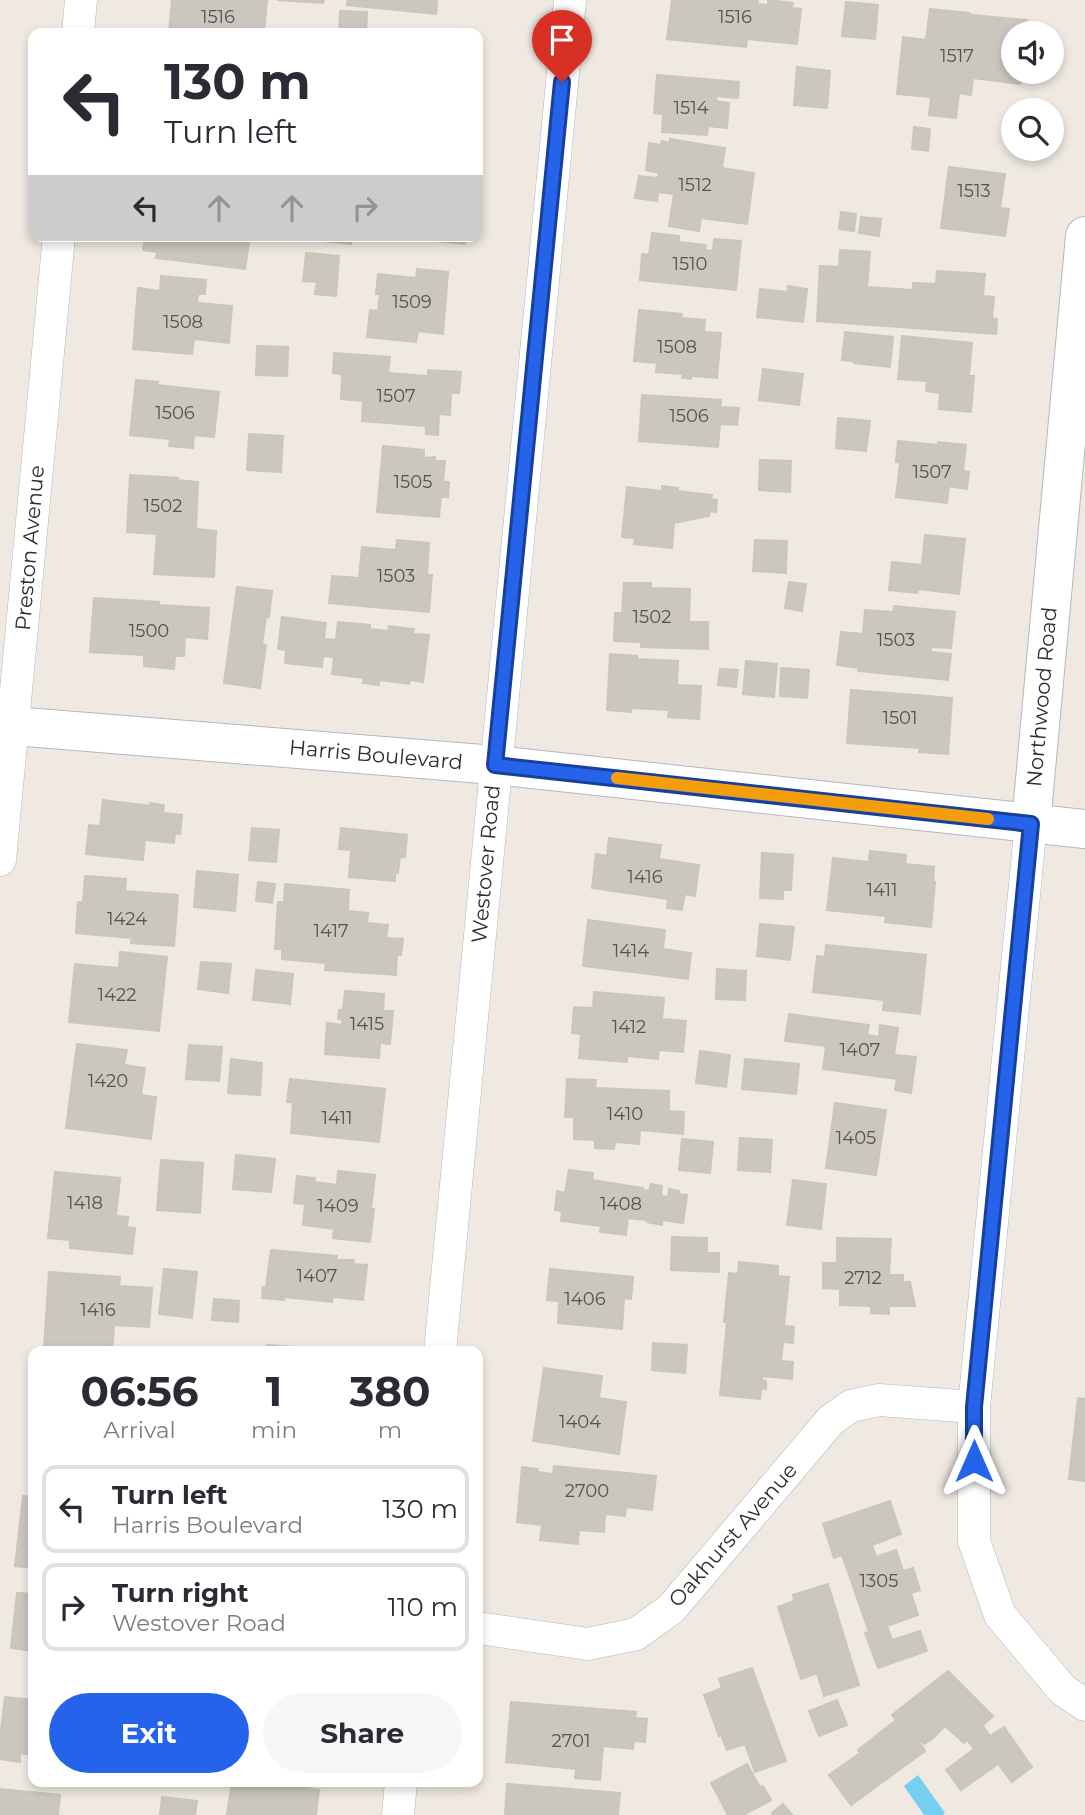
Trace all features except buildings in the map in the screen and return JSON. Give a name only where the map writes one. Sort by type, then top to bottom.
[{"type":"street","points":[[78,28],[81,0]]},
{"type":"street","name":"Westover Road","points":[[440,1346],[570,0]]},
{"type":"street","name":"Northwood Road","points":[[1085,236],[974,1407],[975,1541],[1000,1615],[1063,1689],[1085,1705]]},
{"type":"street","name":"Preston Avenue","points":[[0,860],[7,725],[58,242]]},
{"type":"street","name":"Harris Boulevard","points":[[7,725],[495,765],[1085,829]]},
{"type":"street","name":"Oakhurst Avenue","points":[[483,1629],[588,1644],[636,1634],[671,1609],[831,1420],[850,1406],[879,1400],[974,1407]]},
{"type":"street","points":[[398,1815],[401,1787]]},
{"type":"water","points":[[918,1775],[945,1813],[943,1815],[924,1815],[904,1786]]},
{"type":"slow traffic","points":[[617,778],[988,819]]},
{"type":"route","points":[[562,82],[495,765],[1031,824],[974,1407],[974,1461]]}]
